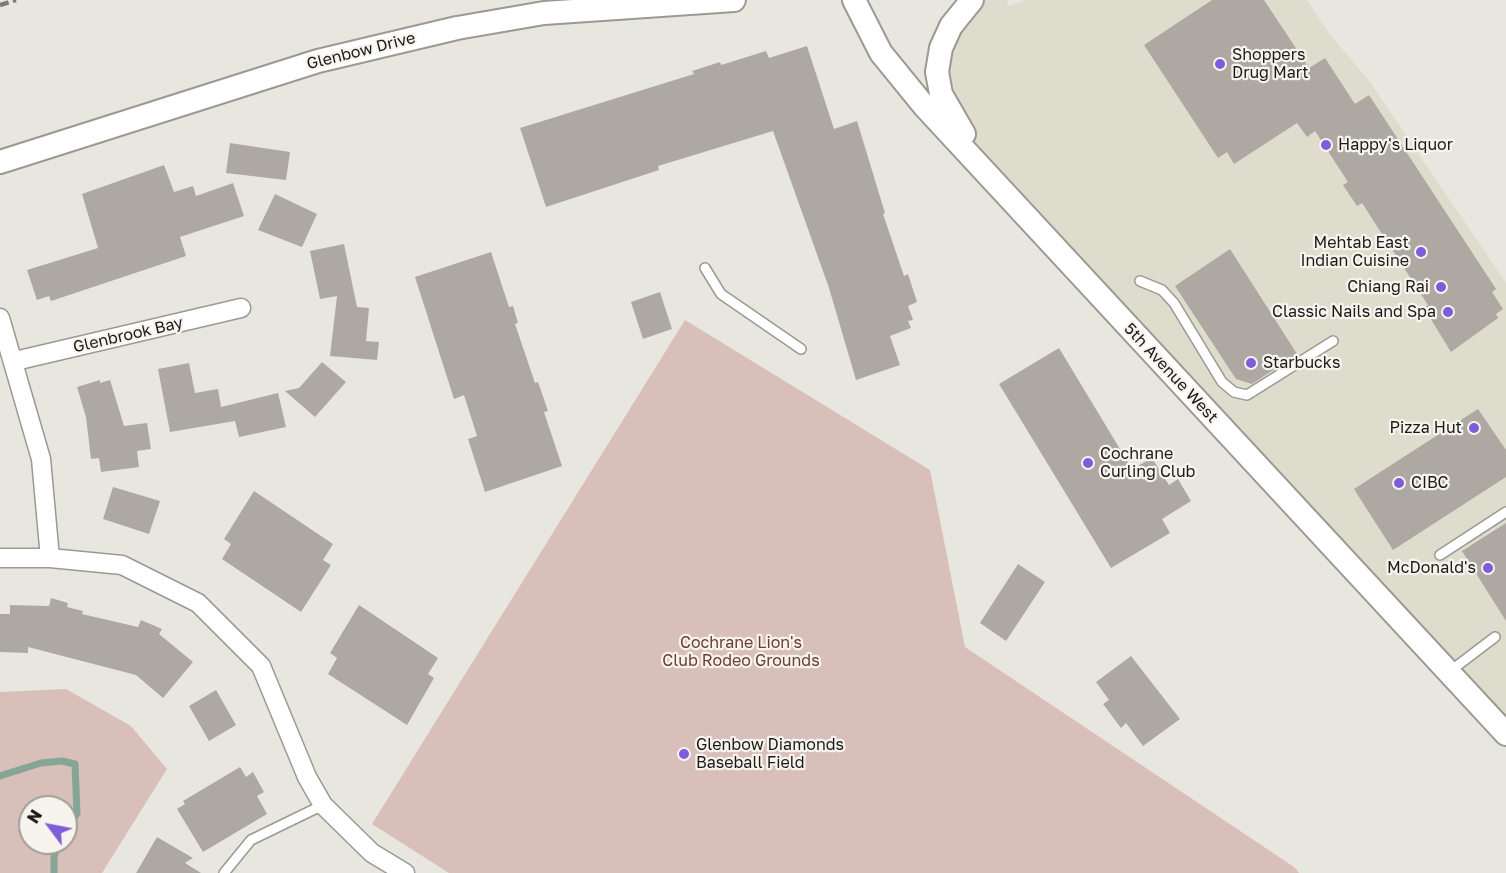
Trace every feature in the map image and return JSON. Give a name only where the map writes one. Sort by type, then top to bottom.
[{"type":"street","name":"Glenbow Drive","points":[[0,162],[308,65],[457,28],[544,13],[672,2],[734,0]]},
{"type":"street","name":"5th Avenue West","points":[[854,0],[881,53],[925,107],[1506,734]]},
{"type":"street","points":[[972,0],[951,26],[941,48],[937,72],[941,94],[953,118],[990,176]]},
{"type":"street","name":"Glenbrook Bay","points":[[15,361],[241,308]]},
{"type":"street","points":[[0,318],[15,361],[41,459],[50,558]]},
{"type":"street","points":[[0,558],[50,558],[122,565],[198,603],[261,666],[307,777],[323,805],[372,853],[405,873]]},
{"type":"lane","points":[[705,268],[721,294],[801,349]]},
{"type":"lane","points":[[1140,281],[1162,290],[1174,303],[1222,382],[1234,392],[1247,395],[1333,341]]},
{"type":"lane","points":[[1440,555],[1506,512]]},
{"type":"lane","points":[[1449,672],[1495,637]]},
{"type":"lane","points":[[224,873],[251,840],[323,805]]},
{"type":"shaded area","points":[[972,0],[1007,0],[1008,6],[1027,0],[1307,0],[1328,32],[1370,82],[1506,283],[1506,734],[990,176],[953,118],[937,72]]},
{"type":"green space","name":"Cochrane Lion's Club Rodeo Grounds","points":[[685,320],[930,470],[965,647],[1294,867],[1299,873],[449,873],[372,824]]},
{"type":"green space","points":[[66,689],[131,726],[167,769],[102,873],[0,873],[0,692]]},
{"type":"building","points":[[1212,0],[1264,0],[1309,68],[1325,58],[1355,104],[1369,95],[1496,289],[1492,292],[1503,309],[1496,314],[1498,318],[1451,352],[1424,308],[1428,305],[1362,203],[1357,206],[1343,185],[1348,182],[1315,131],[1307,137],[1297,123],[1234,164],[1227,152],[1218,158],[1144,45]]},
{"type":"building","points":[[807,46],[834,129],[857,121],[885,213],[883,214],[904,276],[908,274],[917,302],[908,306],[913,320],[908,321],[911,328],[890,336],[900,365],[856,380],[829,288],[773,131],[658,166],[659,170],[546,207],[520,128],[694,74],[692,71],[720,62],[721,65],[766,51],[769,58]]},
{"type":"building","points":[[230,143],[290,152],[286,180],[226,173]]},
{"type":"building","points":[[164,165],[174,192],[193,186],[196,196],[233,183],[244,216],[180,237],[186,256],[51,301],[49,296],[37,300],[27,270],[98,248],[82,194]]},
{"type":"building","points":[[275,194],[317,214],[302,247],[258,230]]},
{"type":"building","points":[[344,244],[357,307],[369,308],[366,341],[379,342],[377,360],[330,356],[337,296],[320,299],[310,251]]},
{"type":"building","points":[[1230,249],[1297,354],[1252,384],[1236,379],[1175,286]]},
{"type":"building","points":[[491,252],[509,307],[513,306],[518,323],[515,324],[535,383],[538,382],[548,411],[544,412],[562,466],[485,492],[468,439],[477,436],[464,395],[454,399],[415,277]]},
{"type":"building","points":[[660,292],[672,329],[643,339],[631,302]]},
{"type":"building","name":"Cochrane Curling Club","points":[[1059,348],[1132,469],[1152,458],[1169,485],[1178,479],[1191,501],[1162,519],[1170,533],[1111,568],[999,384]]},
{"type":"building","points":[[322,362],[346,382],[315,417],[285,391],[299,388]]},
{"type":"building","points":[[189,363],[195,393],[218,389],[221,407],[278,393],[286,427],[239,437],[235,421],[170,432],[158,369]]},
{"type":"building","points":[[100,380],[100,383],[110,380],[124,426],[147,423],[151,449],[137,451],[139,467],[101,472],[99,458],[91,459],[86,417],[77,387]]},
{"type":"building","points":[[1478,409],[1506,450],[1506,477],[1393,550],[1354,489]]},
{"type":"building","points":[[113,487],[160,501],[149,534],[103,519]]},
{"type":"building","points":[[254,491],[333,544],[323,560],[331,565],[301,612],[222,559],[231,544],[224,539]]},
{"type":"building","name":"McDonald's","points":[[1506,523],[1506,621],[1462,551]]},
{"type":"building","points":[[1018,564],[1045,582],[1006,641],[980,623]]},
{"type":"building","points":[[51,598],[68,603],[67,607],[83,611],[82,614],[138,627],[141,620],[162,629],[159,634],[193,662],[163,698],[136,675],[28,647],[28,653],[0,652],[0,614],[10,614],[10,605],[49,606]]},
{"type":"building","points":[[359,605],[438,658],[428,674],[434,678],[407,725],[328,674],[337,658],[330,653]]},
{"type":"building","points":[[1131,656],[1180,719],[1143,746],[1126,723],[1121,728],[1103,704],[1109,700],[1096,682]]},
{"type":"building","points":[[216,690],[236,725],[209,741],[189,706]]},
{"type":"building","points":[[240,767],[246,777],[253,772],[264,792],[257,796],[267,814],[203,852],[177,809],[185,804],[183,801]]},
{"type":"building","points":[[157,837],[193,858],[185,863],[201,873],[136,873]]},
{"type":"waterway","points":[[0,776],[41,763],[62,761],[75,764],[76,795]]},
{"type":"waterway","points":[[54,873],[55,855]]},
{"type":"railway","points":[[0,5],[16,0]]},
{"type":"place","name":"Shoppers Drug Mart","points":[[1220,64]]},
{"type":"place","name":"Happy's Liquor","points":[[1326,145]]},
{"type":"place","name":"Mehtab East Indian Cuisine","points":[[1421,252]]},
{"type":"place","name":"Chiang Rai","points":[[1441,287]]},
{"type":"place","name":"Classic Nails and Spa","points":[[1448,312]]},
{"type":"place","name":"Starbucks","points":[[1251,363]]},
{"type":"place","name":"Pizza Hut","points":[[1474,428]]},
{"type":"place","name":"Cochrane Curling Club","points":[[1088,463]]},
{"type":"place","name":"CIBC","points":[[1399,483]]},
{"type":"place","name":"McDonald's","points":[[1488,568]]},
{"type":"place","name":"Glenbow Diamonds Baseball Field","points":[[684,754]]}]
